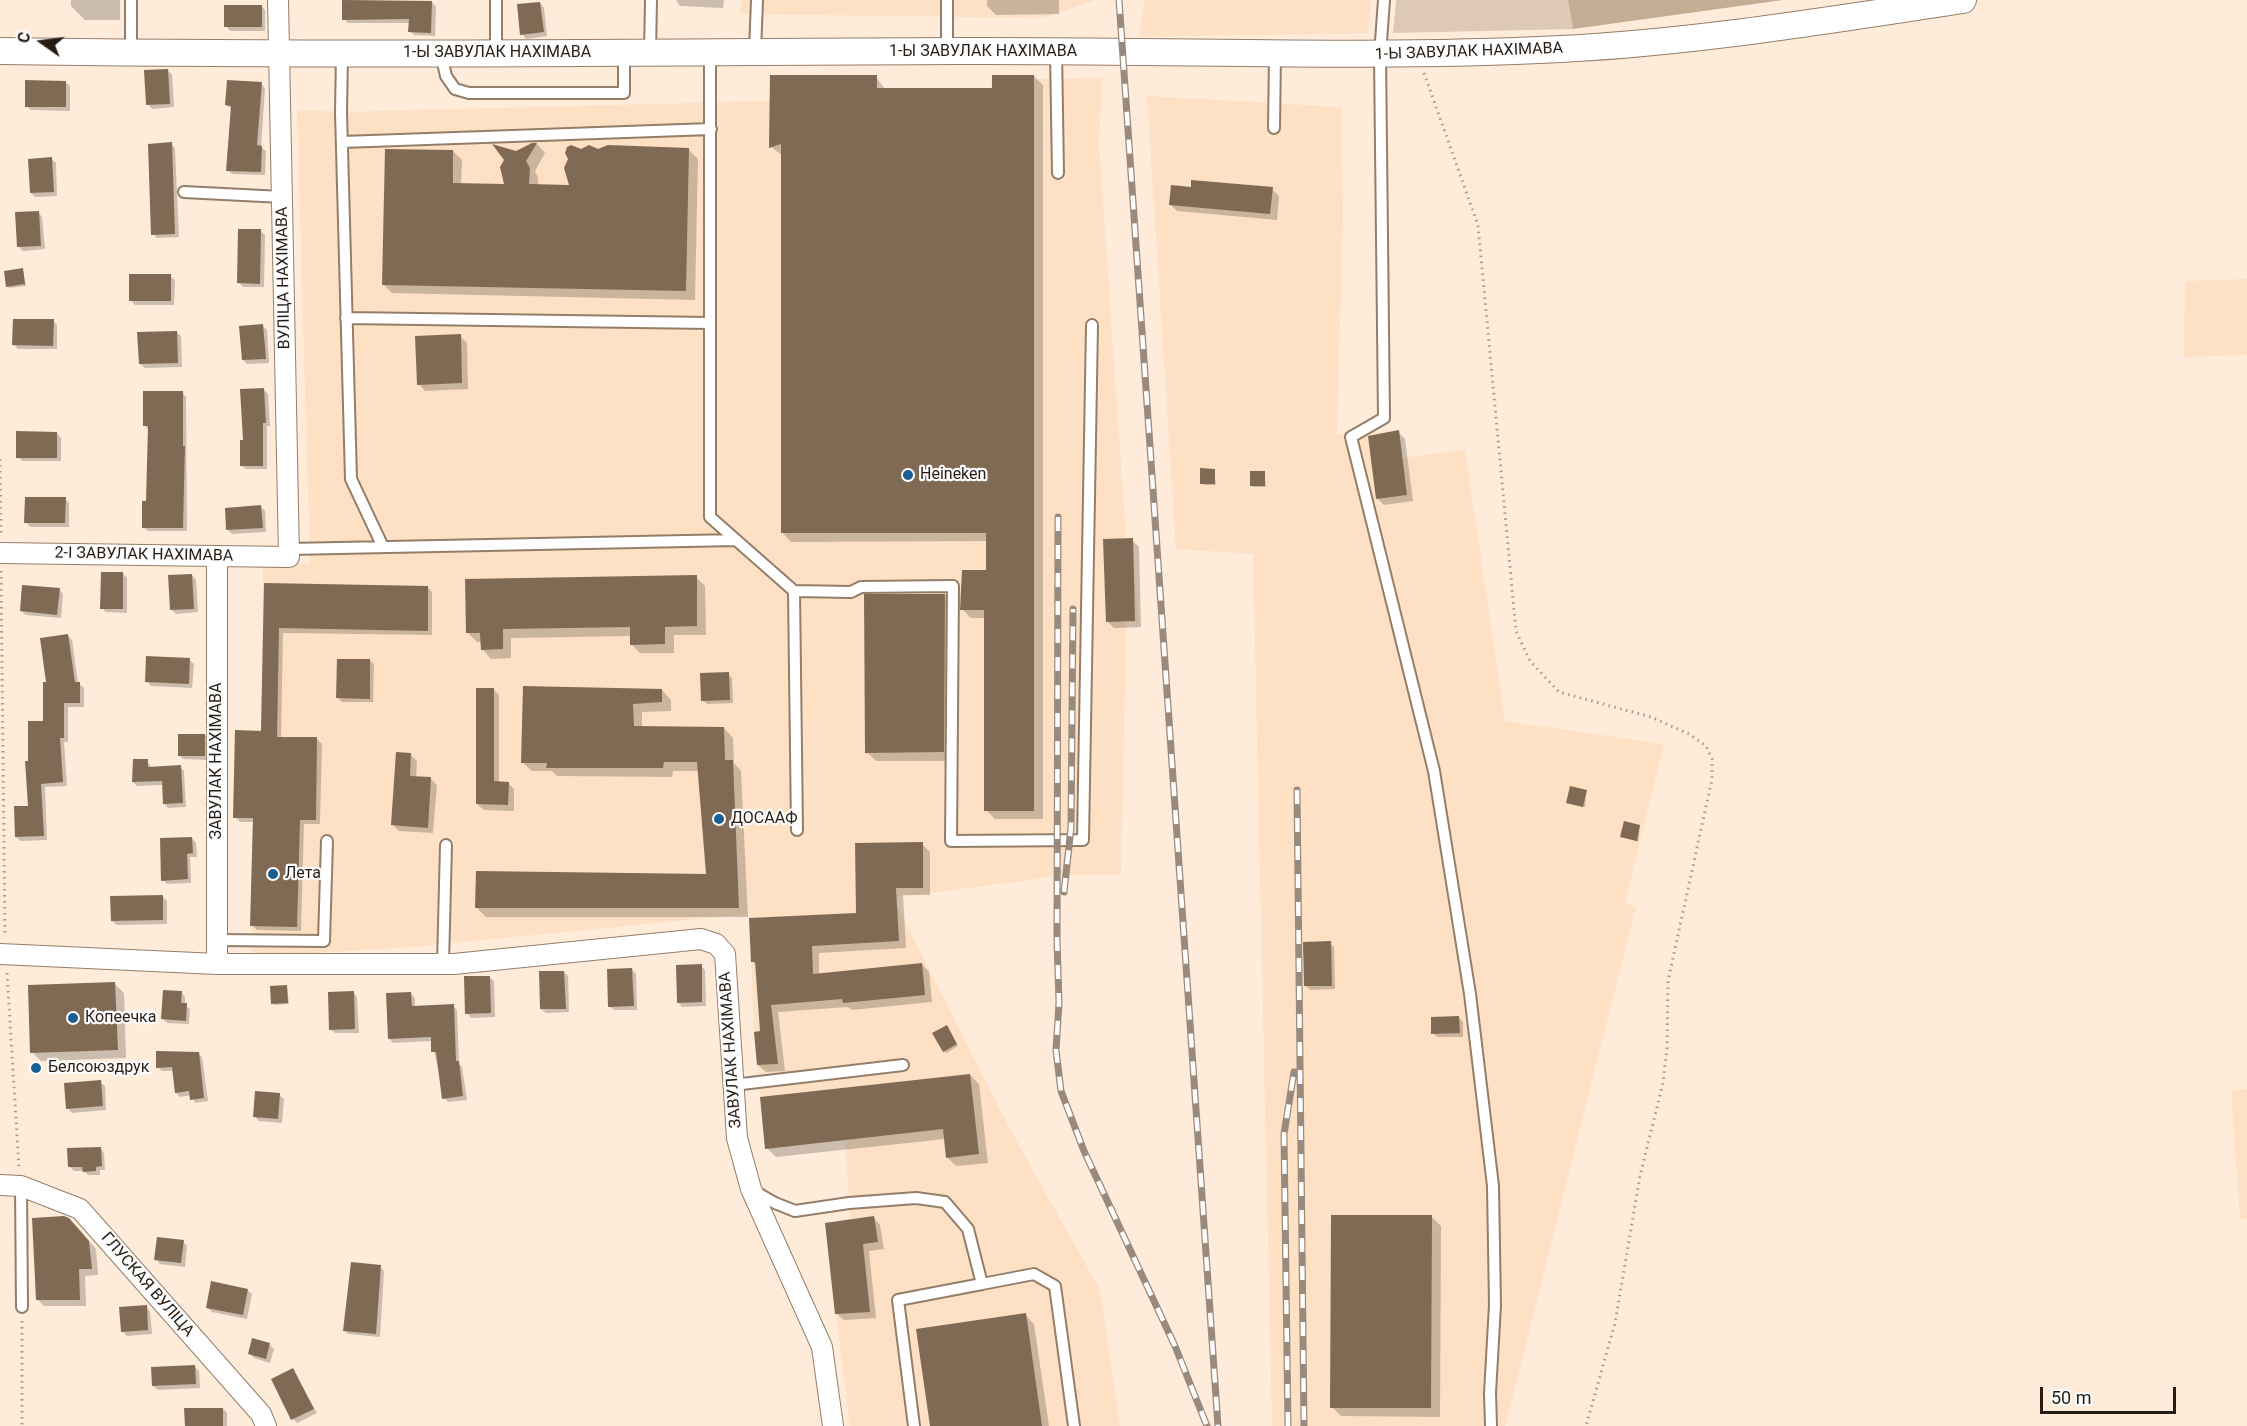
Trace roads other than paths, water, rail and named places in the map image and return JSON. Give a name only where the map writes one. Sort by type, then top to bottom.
[{"type":"street","name":"ВУЛІЦА НАХІМАВА","points":[[278,0],[289,553]]},
{"type":"street","name":"1-Ы ЗАВУЛАК НАХІМАВА","points":[[0,51],[441,54],[1056,50],[1380,56],[1564,49],[1704,39],[1964,0]]},
{"type":"street","name":"2-І ЗАВУЛАК НАХІМАВА","points":[[0,553],[217,557],[289,553]]},
{"type":"street","name":"ЗАВУЛАК НАХІМАВА","points":[[217,557],[217,964]]},
{"type":"street","name":"ЗАВУЛАК НАХІМАВА","points":[[3,954],[217,964],[443,964],[701,939],[716,944],[724,954],[737,1138],[751,1189],[822,1347],[833,1426]]},
{"type":"street","name":"ГЛУСКАЯ ВУЛІЦА","points":[[0,1185],[21,1186],[80,1209],[261,1414],[266,1426]]},
{"type":"lane","points":[[131,0],[131,53]]},
{"type":"lane","points":[[496,0],[496,53]]},
{"type":"lane","points":[[650,53],[651,0]]},
{"type":"lane","points":[[754,52],[757,0]]},
{"type":"lane","points":[[946,0],[947,51]]},
{"type":"lane","points":[[1384,0],[1380,56],[1384,417],[1351,437],[1434,771],[1470,994],[1493,1186],[1495,1305],[1490,1393],[1491,1426]]},
{"type":"lane","points":[[1056,50],[1058,173]]},
{"type":"lane","points":[[710,52],[710,517],[794,591],[851,592],[861,586],[953,586],[951,841],[1083,840],[1092,325]]},
{"type":"lane","points":[[441,54],[450,83],[455,89],[469,93],[624,93],[624,53]]},
{"type":"lane","points":[[342,54],[342,142],[351,479],[383,548]]},
{"type":"lane","points":[[1274,128],[1275,55]]},
{"type":"lane","points":[[342,142],[711,129]]},
{"type":"lane","points":[[184,192],[282,197]]},
{"type":"lane","points":[[346,318],[710,323]]},
{"type":"lane","points":[[289,553],[383,548],[736,540]]},
{"type":"lane","points":[[794,591],[797,830]]},
{"type":"lane","points":[[217,940],[324,940],[327,841]]},
{"type":"lane","points":[[443,964],[446,845]]},
{"type":"lane","points":[[733,1085],[903,1065]]},
{"type":"lane","points":[[21,1186],[21,1307]]},
{"type":"lane","points":[[751,1189],[775,1203],[795,1210],[916,1198],[945,1202],[968,1229],[982,1284]]},
{"type":"lane","points":[[914,1426],[898,1300],[1034,1274],[1055,1286],[1074,1426]]},
{"type":"railway","points":[[1119,0],[1218,1426]]},
{"type":"railway","points":[[1058,517],[1057,939],[1059,1003],[1056,1050],[1061,1091],[1084,1151],[1175,1346],[1207,1426]]},
{"type":"railway","points":[[1064,892],[1071,828],[1073,609]]},
{"type":"railway","points":[[1297,790],[1304,1426]]},
{"type":"railway","points":[[1288,1426],[1284,1134],[1294,1072]]},
{"type":"place","name":"Heineken","points":[[908,475]]},
{"type":"place","name":"ДОСААФ","points":[[719,819]]},
{"type":"place","name":"Лета","points":[[273,874]]},
{"type":"place","name":"Копеечка","points":[[73,1018]]},
{"type":"place","name":"Белсоюздрук","points":[[36,1068]]}]
